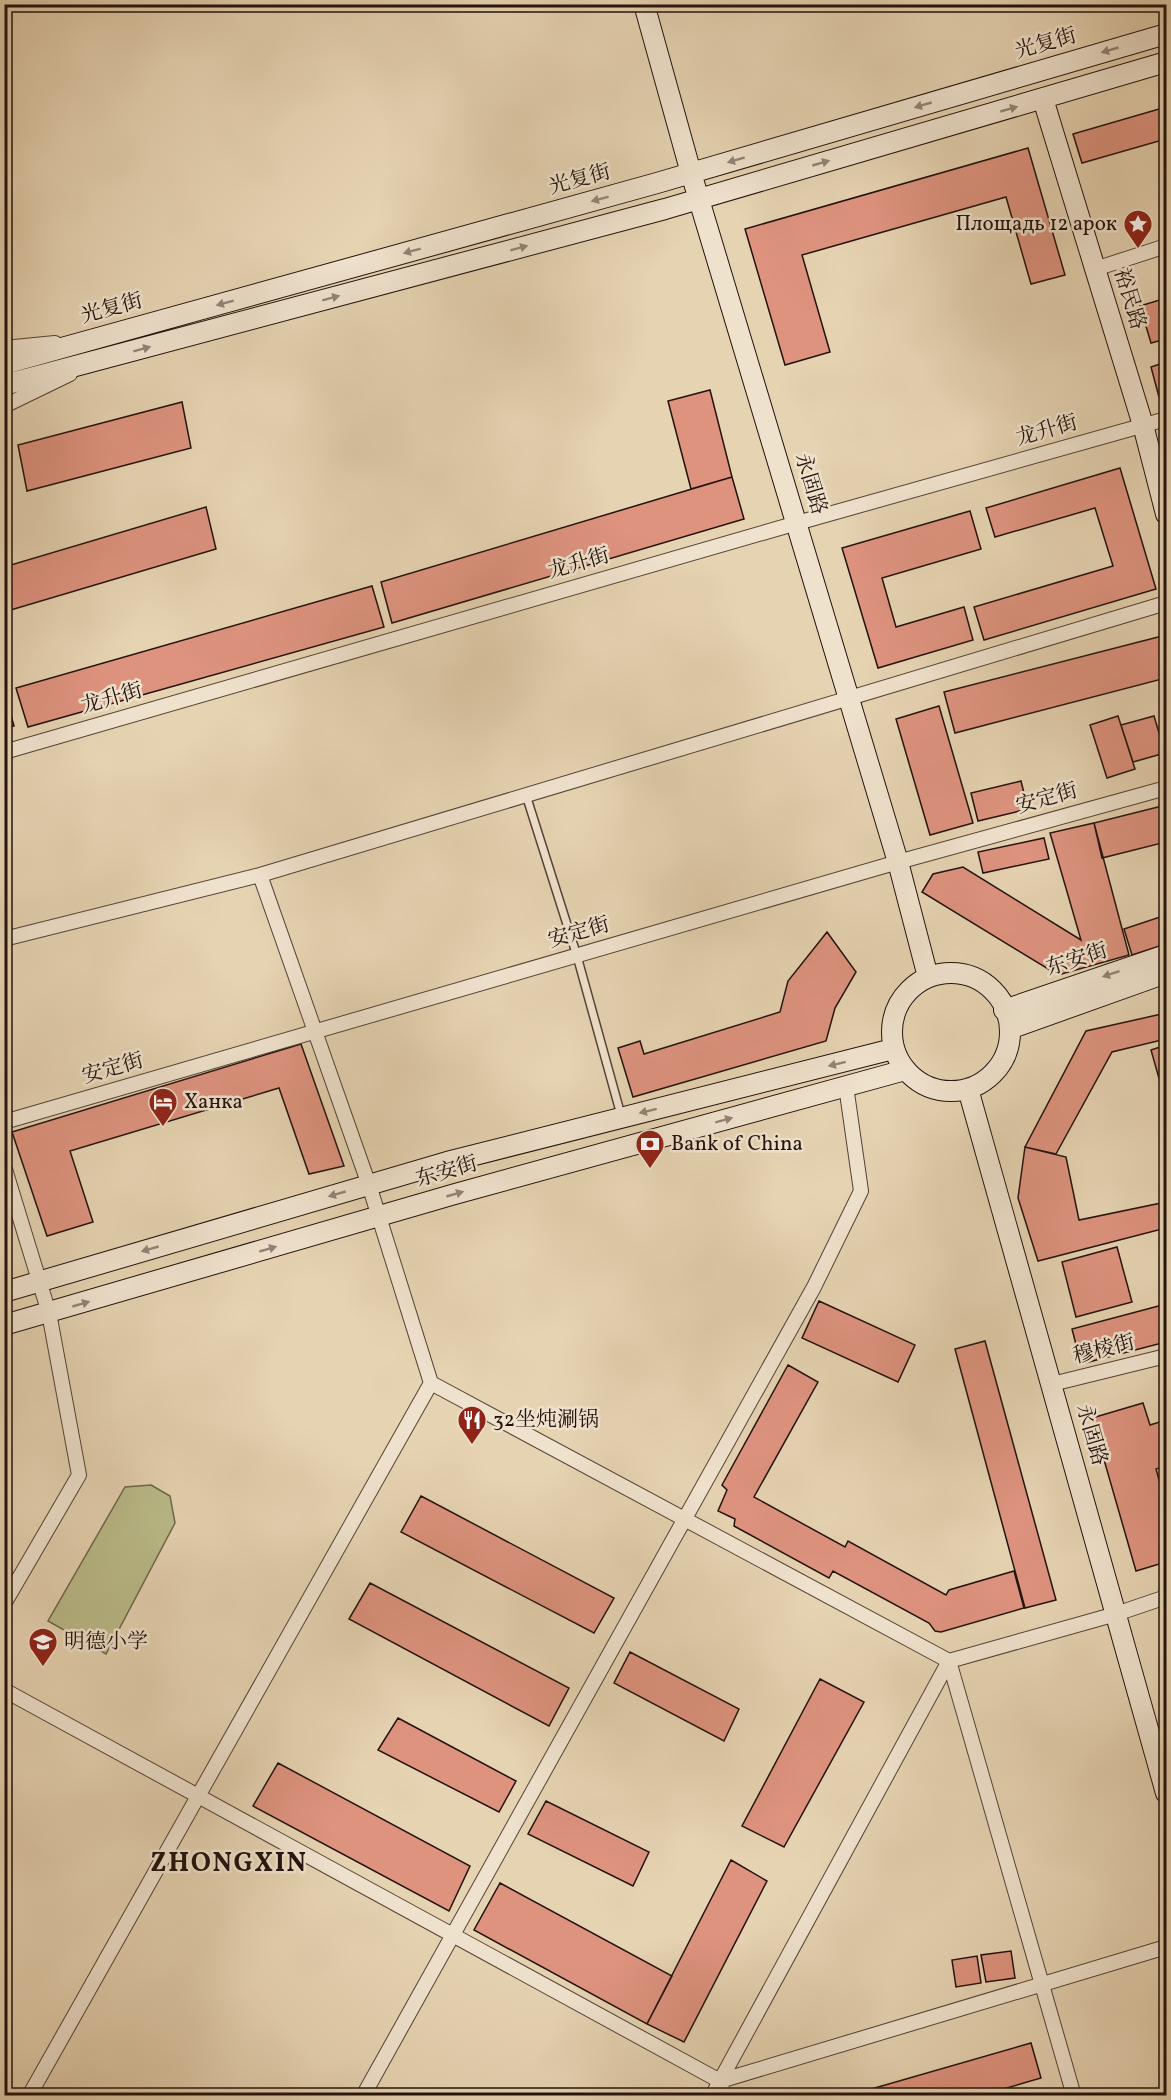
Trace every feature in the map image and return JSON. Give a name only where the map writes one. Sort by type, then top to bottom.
[{"type":"main road","name":"永固路","points":[[644,4],[691,173],[898,862],[928,977]]},
{"type":"main road","name":"光复街","points":[[4,364],[691,173],[1167,34]]},
{"type":"main road","points":[[4,385],[664,209],[1167,62]]},
{"type":"main road","name":"裕民路","points":[[1043,99],[1143,426],[1167,514]]},
{"type":"main road","name":"东安街","points":[[1004,1010],[1167,955]]},
{"type":"main road","points":[[957,972],[979,979],[997,994],[1004,1010],[1012,1028],[1004,1060],[989,1078],[968,1089],[945,1091],[923,1085],[904,1070],[893,1049],[891,1026],[898,1004],[912,986],[928,977],[957,972]]},
{"type":"main road","name":"东安街","points":[[1012,1028],[1167,973]]},
{"type":"main road","name":"东安街","points":[[4,1292],[447,1162],[893,1049]]},
{"type":"main road","name":"东安街","points":[[4,1325],[379,1216],[904,1070]]},
{"type":"main road","name":"永固路","points":[[968,1089],[1167,1793]]},
{"type":"street","points":[[1095,268],[1167,246]]},
{"type":"street","points":[[4,348],[93,339]]},
{"type":"street","points":[[4,406],[100,360]]},
{"type":"street","name":"龙升街","points":[[4,752],[797,523],[1167,419]]},
{"type":"street","points":[[4,939],[260,875],[1167,603]]},
{"type":"street","name":"安定街","points":[[4,1122],[898,862],[1167,788]]},
{"type":"street","points":[[260,875],[369,1185],[431,1383],[949,1661],[1116,1614],[1167,1597]]},
{"type":"street","points":[[363,2096],[814,1287],[861,1191],[846,1086]]},
{"type":"street","points":[[4,1166],[49,1313],[79,1475],[4,1604]]},
{"type":"street","name":"穆棱街","points":[[1052,1384],[1167,1356]]},
{"type":"street","points":[[29,2096],[431,1383]]},
{"type":"street","points":[[949,1661],[1074,2096]]},
{"type":"street","points":[[712,2096],[949,1661]]},
{"type":"street","points":[[4,1690],[720,2082],[724,2096]]},
{"type":"street","points":[[720,2082],[1167,1947]]},
{"type":"lane","points":[[526,795],[577,956],[622,1118]]},
{"type":"green space","points":[[151,1485],[170,1496],[175,1523],[106,1654],[48,1621],[125,1487]]},
{"type":"building","points":[[1166,107],[1166,139],[1082,163],[1073,134]]},
{"type":"building","points":[[1028,148],[1065,275],[1031,284],[1006,197],[802,255],[830,352],[785,365],[745,229]]},
{"type":"building","points":[[1166,298],[1166,339],[1151,343],[1140,306]]},
{"type":"building","points":[[1166,362],[1166,395],[1159,397],[1151,367]]},
{"type":"building","points":[[710,390],[732,477],[691,489],[668,401]]},
{"type":"building","points":[[182,402],[191,448],[27,491],[18,445]]},
{"type":"building","points":[[1120,468],[1156,589],[984,640],[974,607],[1113,566],[1095,508],[995,537],[986,508]]},
{"type":"building","points":[[732,477],[744,519],[392,623],[381,582]]},
{"type":"building","points":[[206,507],[216,549],[4,612],[4,567]]},
{"type":"building","points":[[970,511],[981,549],[882,578],[896,627],[964,607],[973,640],[878,668],[842,548]]},
{"type":"building","points":[[372,586],[384,627],[28,727],[16,688]]},
{"type":"building","points":[[1166,635],[1166,678],[955,733],[944,692]]},
{"type":"building","points":[[4,691],[14,726],[4,728]]},
{"type":"building","points":[[939,706],[973,823],[930,835],[896,719]]},
{"type":"building","points":[[1118,716],[1135,769],[1107,778],[1090,725]]},
{"type":"building","points":[[1154,716],[1165,753],[1133,762],[1121,725]]},
{"type":"building","points":[[1021,781],[1028,809],[978,821],[971,793]]},
{"type":"building","points":[[1166,805],[1166,842],[1102,858],[1094,823]]},
{"type":"building","points":[[1094,823],[1129,955],[1058,975],[922,892],[933,874],[963,867],[1081,940],[1050,833]]},
{"type":"building","points":[[1044,838],[1049,859],[983,873],[978,852]]},
{"type":"building","points":[[1166,915],[1166,944],[1132,955],[1124,929]]},
{"type":"building","points":[[827,932],[856,972],[835,1008],[826,1041],[633,1097],[618,1048],[640,1041],[644,1054],[780,1012],[788,981]]},
{"type":"building","points":[[1166,1013],[1166,1039],[1112,1052],[1056,1154],[1025,1147],[1086,1031]]},
{"type":"building","points":[[301,1044],[344,1166],[309,1174],[279,1088],[70,1151],[93,1222],[47,1236],[12,1132]]},
{"type":"building","points":[[1166,1045],[1166,1103],[1151,1050]]},
{"type":"building","points":[[1025,1147],[1066,1157],[1079,1220],[1166,1202],[1166,1228],[1038,1261],[1018,1198]]},
{"type":"building","points":[[1117,1247],[1132,1302],[1076,1317],[1062,1262]]},
{"type":"building","points":[[819,1301],[915,1345],[898,1382],[802,1338]]},
{"type":"building","points":[[1166,1304],[1166,1342],[1081,1364],[1072,1329]]},
{"type":"building","points":[[985,1341],[1056,1600],[1025,1608],[955,1349]]},
{"type":"building","points":[[788,1365],[818,1382],[754,1497],[845,1547],[848,1541],[946,1595],[949,1590],[1014,1571],[1024,1608],[941,1632],[935,1631],[929,1623],[833,1571],[829,1578],[734,1526],[735,1519],[718,1511],[727,1490],[722,1485]]},
{"type":"building","points":[[1143,1403],[1150,1425],[1166,1420],[1166,1466],[1156,1469],[1166,1505],[1166,1562],[1136,1571],[1092,1418]]},
{"type":"building","points":[[421,1496],[614,1598],[594,1633],[401,1532]]},
{"type":"building","points":[[370,1583],[569,1688],[549,1726],[349,1619]]},
{"type":"building","points":[[630,1652],[739,1709],[724,1741],[614,1683]]},
{"type":"building","points":[[820,1679],[864,1702],[784,1847],[742,1826]]},
{"type":"building","points":[[398,1718],[516,1781],[499,1812],[378,1750]]},
{"type":"building","points":[[278,1763],[470,1866],[449,1911],[253,1806]]},
{"type":"building","points":[[546,1801],[649,1852],[633,1886],[528,1834]]},
{"type":"building","points":[[731,1860],[767,1881],[684,2042],[647,2024]]},
{"type":"building","points":[[500,1883],[672,1976],[647,2024],[474,1930]]},
{"type":"building","points":[[1011,1951],[1015,1978],[986,1982],[981,1955]]},
{"type":"building","points":[[977,1956],[981,1983],[956,1987],[952,1960]]},
{"type":"building","points":[[1031,2043],[1041,2078],[979,2096],[847,2096]]},
{"type":"place","name":"Площадь 12 арок","points":[[1138,250]]},
{"type":"place","name":"Ханка","points":[[163,1128]]},
{"type":"place","name":"Bank of China","points":[[650,1170]]},
{"type":"place","name":"32坐炖涮锅","points":[[472,1446]]},
{"type":"place","name":"明德小学","points":[[43,1668]]},
{"type":"district","name":"ZHONGXIN","points":[[229,1864]]}]
